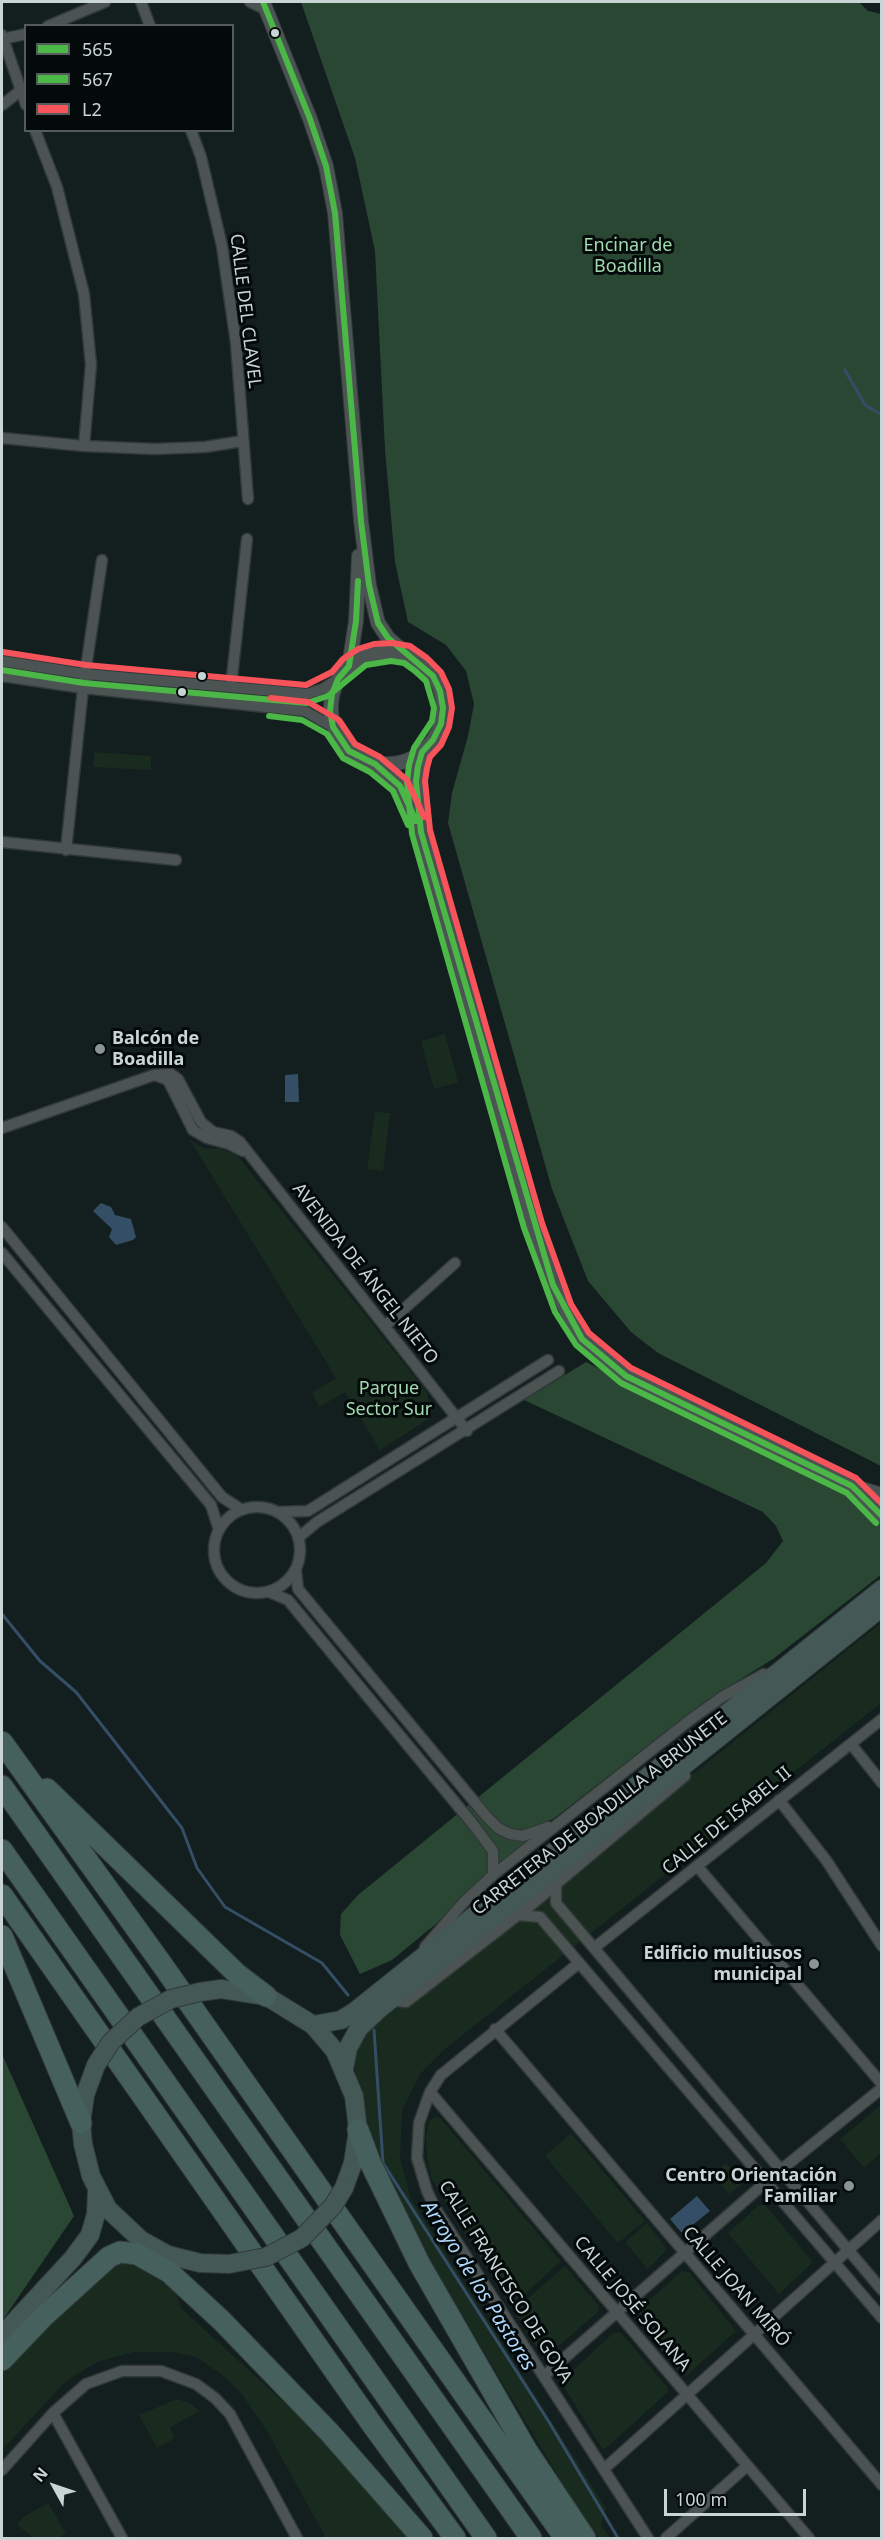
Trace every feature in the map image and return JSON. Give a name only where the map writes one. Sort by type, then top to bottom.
[{"type":"highway","points":[[2,1734],[43,1785],[75,1817],[237,1974],[266,1996]]},
{"type":"highway","points":[[2,1742],[161,1963],[565,2538]]},
{"type":"highway","points":[[2,1786],[531,2538]]},
{"type":"highway","points":[[2,1850],[486,2538]]},
{"type":"highway","points":[[2,1895],[371,2423],[455,2538]]},
{"type":"highway","points":[[2,1936],[81,2123]]},
{"type":"highway","points":[[358,2130],[370,2162],[419,2263],[527,2451],[585,2538]]},
{"type":"highway","points":[[2,2360],[43,2317],[109,2257],[120,2252],[137,2254],[169,2272],[222,2321],[330,2433],[422,2538]]},
{"type":"highway","points":[[168,2255],[226,2307],[313,2398],[434,2538]]},
{"type":"main road","name":"CARRETERA DE BOADILLA A BRUNETE","points":[[313,2025],[341,2020],[882,1589]]},
{"type":"main road","name":"CARRETERA DE BOADILLA A BRUNETE","points":[[344,2069],[348,2048],[359,2028],[391,2000],[882,1607]]},
{"type":"main road","points":[[221,1989],[266,1996],[313,2025],[335,2051],[344,2069],[354,2096],[358,2130],[353,2163],[344,2188],[333,2206],[302,2238],[266,2257],[229,2264],[200,2263],[168,2255],[141,2240],[120,2223],[97,2191],[85,2159],[81,2123],[85,2095],[96,2065],[111,2042],[138,2017],[171,1999],[221,1989]]},
{"type":"main road","points":[[2,2335],[73,2258],[90,2235],[96,2214],[97,2191]]},
{"type":"main road","points":[[2,2351],[63,2286],[99,2254],[115,2242],[141,2240]]},
{"type":"street","points":[[53,24],[105,2]]},
{"type":"street","points":[[141,2],[149,24]]},
{"type":"street","points":[[250,2],[264,5],[310,119],[326,166],[335,213],[360,521],[369,585],[378,623],[388,638],[407,655],[422,663],[433,676],[440,691],[443,708],[441,724],[434,740],[422,752],[392,765],[375,764]]},
{"type":"street","points":[[24,34],[2,38],[24,101]]},
{"type":"street","points":[[2,105],[20,92]]},
{"type":"street","points":[[36,132],[57,187],[84,294],[91,365],[84,446]]},
{"type":"street","name":"CALLE DEL CLAVEL","points":[[192,132],[201,157],[222,246],[236,343],[248,499]]},
{"type":"street","points":[[2,438],[84,446],[205,447],[243,441]]},
{"type":"street","points":[[349,666],[356,621],[360,521]]},
{"type":"street","points":[[231,687],[247,538]]},
{"type":"street","points":[[66,850],[83,688],[102,560]]},
{"type":"street","points":[[2,661],[85,674],[307,694],[323,689],[338,679],[349,666],[376,652],[407,655]]},
{"type":"street","points":[[2,676],[83,688],[305,711],[333,727]]},
{"type":"street","points":[[338,679],[332,694],[330,711],[333,727],[349,751],[375,764],[400,786],[421,832],[533,1226],[553,1285],[579,1334],[626,1376],[852,1486],[882,1495]]},
{"type":"street","points":[[421,832],[416,781],[422,752]]},
{"type":"street","points":[[2,842],[176,860]]},
{"type":"street","name":"AVENIDA DE ÁNGEL NIETO","points":[[2,1128],[163,1072],[178,1079],[201,1122],[213,1132],[237,1139],[467,1431]]},
{"type":"street","points":[[2,1227],[222,1497],[243,1510]]},
{"type":"street","points":[[2,1253],[211,1505],[219,1530]]},
{"type":"street","points":[[385,1326],[455,1263]]},
{"type":"street","points":[[296,1570],[285,1584],[269,1592],[253,1594],[237,1589],[224,1578],[215,1562],[214,1547],[219,1530],[229,1517],[243,1510],[261,1507],[277,1512],[308,1511],[548,1360]]},
{"type":"street","points":[[298,1538],[317,1522],[467,1431],[559,1371]]},
{"type":"street","points":[[852,1486],[882,1517]]},
{"type":"street","points":[[277,1512],[290,1522],[298,1538],[300,1554],[296,1570],[298,1589],[498,1828],[523,1836],[542,1831],[575,1813]]},
{"type":"street","points":[[269,1592],[288,1600],[472,1823],[493,1851],[493,1875]]},
{"type":"street","points":[[408,1965],[463,1904],[493,1875],[722,1697],[763,1676],[837,1626]]},
{"type":"street","name":"CALLE DE ISABEL II","points":[[594,1948],[882,1719]]},
{"type":"street","points":[[851,1744],[882,1783]]},
{"type":"street","points":[[391,2000],[406,2002],[518,1915],[688,1773],[693,1758]]},
{"type":"street","points":[[779,1800],[826,1860],[882,1946]]},
{"type":"street","points":[[544,2375],[766,2182],[882,2086],[697,1866]]},
{"type":"street","points":[[556,1884],[556,1903],[882,2290]]},
{"type":"street","points":[[518,1915],[540,1917],[882,2318]]},
{"type":"street","points":[[430,2092],[441,2074],[579,1963]]},
{"type":"street","name":"CALLE JOAN MIRÓ","points":[[495,2029],[882,2485]]},
{"type":"street","name":"CALLE JOSÉ SOLANA","points":[[430,2092],[807,2538]]},
{"type":"street","name":"CALLE FRANCISCO DE GOYA","points":[[430,2092],[419,2123],[416,2142],[419,2171],[427,2192],[648,2538]]},
{"type":"street","points":[[604,2469],[882,2220]]},
{"type":"street","points":[[2,2470],[53,2413],[86,2384],[122,2371],[144,2369],[161,2371],[188,2380],[215,2398],[230,2414],[297,2538]]},
{"type":"street","points":[[53,2413],[122,2538]]},
{"type":"street","points":[[666,2538],[747,2466]]},
{"type":"green space","name":"Encinar de Boadilla","points":[[301,2],[859,2],[868,11],[881,14],[881,1466],[658,1353],[631,1332],[588,1281],[552,1189],[448,823],[452,793],[468,736],[474,704],[466,671],[446,645],[408,622],[395,562],[385,450],[375,251],[355,158]]},
{"type":"green space","points":[[94,752],[151,756],[151,770],[93,767]]},
{"type":"green space","points":[[445,1034],[458,1082],[434,1089],[421,1041]]},
{"type":"green space","points":[[375,1112],[390,1113],[383,1171],[367,1169]]},
{"type":"green space","name":"Parque Sector Sur","points":[[190,1140],[203,1148],[220,1149],[236,1154],[426,1391],[432,1409],[430,1418],[380,1450],[345,1392],[319,1407],[312,1393],[336,1378]]},
{"type":"green space","points":[[586,1362],[841,1488],[881,1525],[882,1574],[773,1659],[704,1702],[553,1819],[540,1824],[528,1842],[463,1895],[437,1923],[392,1960],[360,1974],[340,1935],[341,1914],[358,1895],[766,1563],[783,1541],[776,1526],[763,1512],[524,1400]]},
{"type":"green space","points":[[881,1623],[881,1703],[445,2049],[420,2074],[402,2111],[400,2158],[411,2199],[606,2508],[601,2525],[610,2538],[599,2538],[570,2496],[425,2253],[371,2142],[359,2100],[354,2062],[358,2048],[371,2028],[518,1915]]},
{"type":"green space","points":[[2,2054],[74,2216],[2,2321]]},
{"type":"green space","points":[[881,2105],[881,2153],[864,2168],[840,2139]]},
{"type":"green space","points":[[436,2117],[441,2119],[561,2261],[511,2307],[432,2180],[427,2158],[426,2136],[429,2121]]},
{"type":"green space","points":[[571,2133],[645,2221],[618,2243],[545,2156]]},
{"type":"green space","points":[[726,2163],[743,2183],[729,2194],[713,2175]]},
{"type":"green space","points":[[765,2205],[813,2262],[779,2294],[728,2233],[758,2206]]},
{"type":"green space","points":[[647,2223],[667,2249],[648,2269],[625,2242]]},
{"type":"green space","points":[[116,2256],[171,2277],[181,2308],[362,2474],[418,2538],[326,2538],[267,2431],[241,2393],[221,2374],[196,2357],[173,2352],[134,2352],[97,2362],[66,2381],[2,2450],[2,2364]]},
{"type":"green space","points":[[565,2266],[598,2305],[599,2311],[546,2357],[541,2354],[514,2311]]},
{"type":"green space","points":[[682,2271],[689,2272],[736,2331],[686,2376],[683,2376],[635,2318],[636,2312]]},
{"type":"green space","points":[[618,2332],[667,2387],[668,2392],[605,2449],[601,2447],[561,2382],[612,2334]]},
{"type":"green space","points":[[177,2399],[192,2404],[199,2411],[170,2428],[175,2438],[157,2448],[139,2415]]},
{"type":"green space","points":[[48,2503],[66,2533],[58,2538],[34,2538],[17,2525],[23,2517]]},
{"type":"water","points":[[298,1074],[299,1102],[285,1102],[285,1075]]},
{"type":"water","points":[[101,1203],[111,1207],[115,1215],[131,1219],[136,1237],[133,1240],[116,1245],[109,1237],[112,1229],[93,1211]]},
{"type":"water","points":[[697,2196],[710,2211],[681,2232],[670,2219]]},
{"type":"waterway","points":[[845,370],[865,405],[882,415]]},
{"type":"waterway","name":"Arroyo de los Pastores","points":[[2,1614],[40,1661],[76,1692],[182,1828],[197,1868],[225,1907],[322,1963],[348,1995]]},
{"type":"waterway","name":"Arroyo de los Pastores","points":[[374,2030],[383,2163],[549,2422],[618,2538]]},
{"type":"transit line","name":"565","points":[[263,2],[310,119],[326,166],[335,213],[361,521],[369,585],[378,623],[388,638],[433,676],[440,691],[443,708],[441,724],[433,740],[422,752],[418,766],[416,781],[421,832],[553,1285],[582,1339],[626,1376],[852,1486],[882,1516]]},
{"type":"transit line","name":"565","points":[[358,581],[356,621],[349,666],[338,679],[332,694],[330,711],[333,727],[349,751],[375,764],[400,786],[416,821]]},
{"type":"transit line","name":"L2","points":[[3,652],[86,665],[306,685],[332,672],[343,659],[358,649],[374,644],[392,643],[410,646],[427,658],[441,672],[449,689],[452,708],[449,727],[441,745],[430,757],[427,768],[425,781],[430,830],[542,1223],[571,1304],[589,1333],[631,1368],[856,1478],[882,1504]]},
{"type":"transit line","name":"567","points":[[2,670],[84,683],[307,703],[328,696],[366,665],[391,661],[404,663],[426,681],[434,708],[432,721],[414,748],[409,765],[407,782],[412,834],[524,1228],[555,1312],[576,1345],[621,1383],[847,1493],[876,1523]]},
{"type":"transit line","name":"L2","points":[[271,698],[308,702],[339,720],[355,744],[380,757],[407,780],[424,817]]},
{"type":"transit line","name":"567","points":[[269,716],[302,720],[327,734],[343,758],[370,772],[393,791],[408,825]]},
{"type":"place","name":"Balcón de Boadilla","points":[[100,1049]]},
{"type":"place","name":"Edificio multiusos municipal","points":[[814,1964]]},
{"type":"place","name":"Centro Orientación Familiar","points":[[849,2186]]}]
